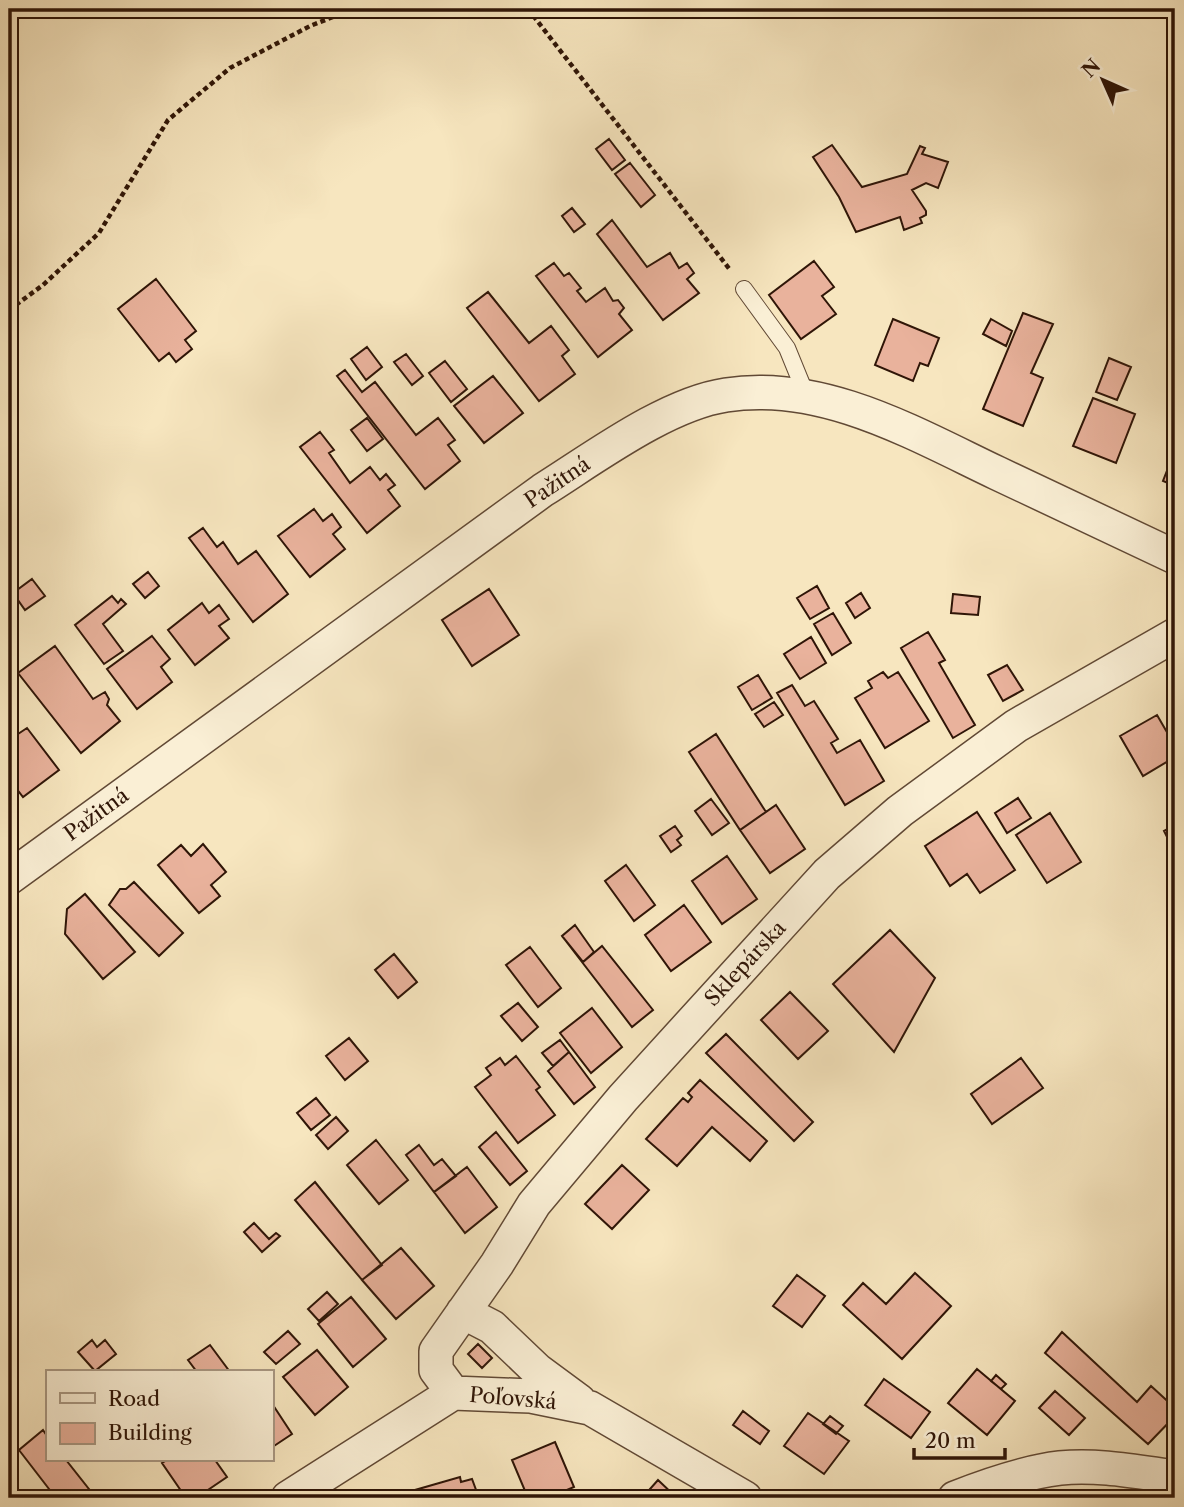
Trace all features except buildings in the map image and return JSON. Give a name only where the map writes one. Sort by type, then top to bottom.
[{"type":"street","name":"Pažitná","points":[[9,878],[543,490],[621,440],[692,404],[724,395],[757,392],[807,397],[879,417],[1175,557]]},
{"type":"street","name":"Sklepárska","points":[[453,1393],[442,1381],[434,1361],[436,1351],[534,1204],[623,1098],[827,874],[900,811],[1016,726],[1175,635]]},
{"type":"street","points":[[463,1312],[492,1326],[537,1370],[590,1408]]},
{"type":"street","name":"Poľovská","points":[[288,1498],[453,1393],[531,1396],[590,1408],[745,1498]]},
{"type":"street","points":[[955,1498],[988,1485],[1060,1468],[1125,1470],[1175,1477]]},
{"type":"lane","points":[[744,289],[787,348],[807,397]]},
{"type":"path","points":[[9,310],[43,285],[99,233],[168,120],[230,68],[310,26],[353,9]]},
{"type":"path","points":[[528,9],[744,289]]}]
